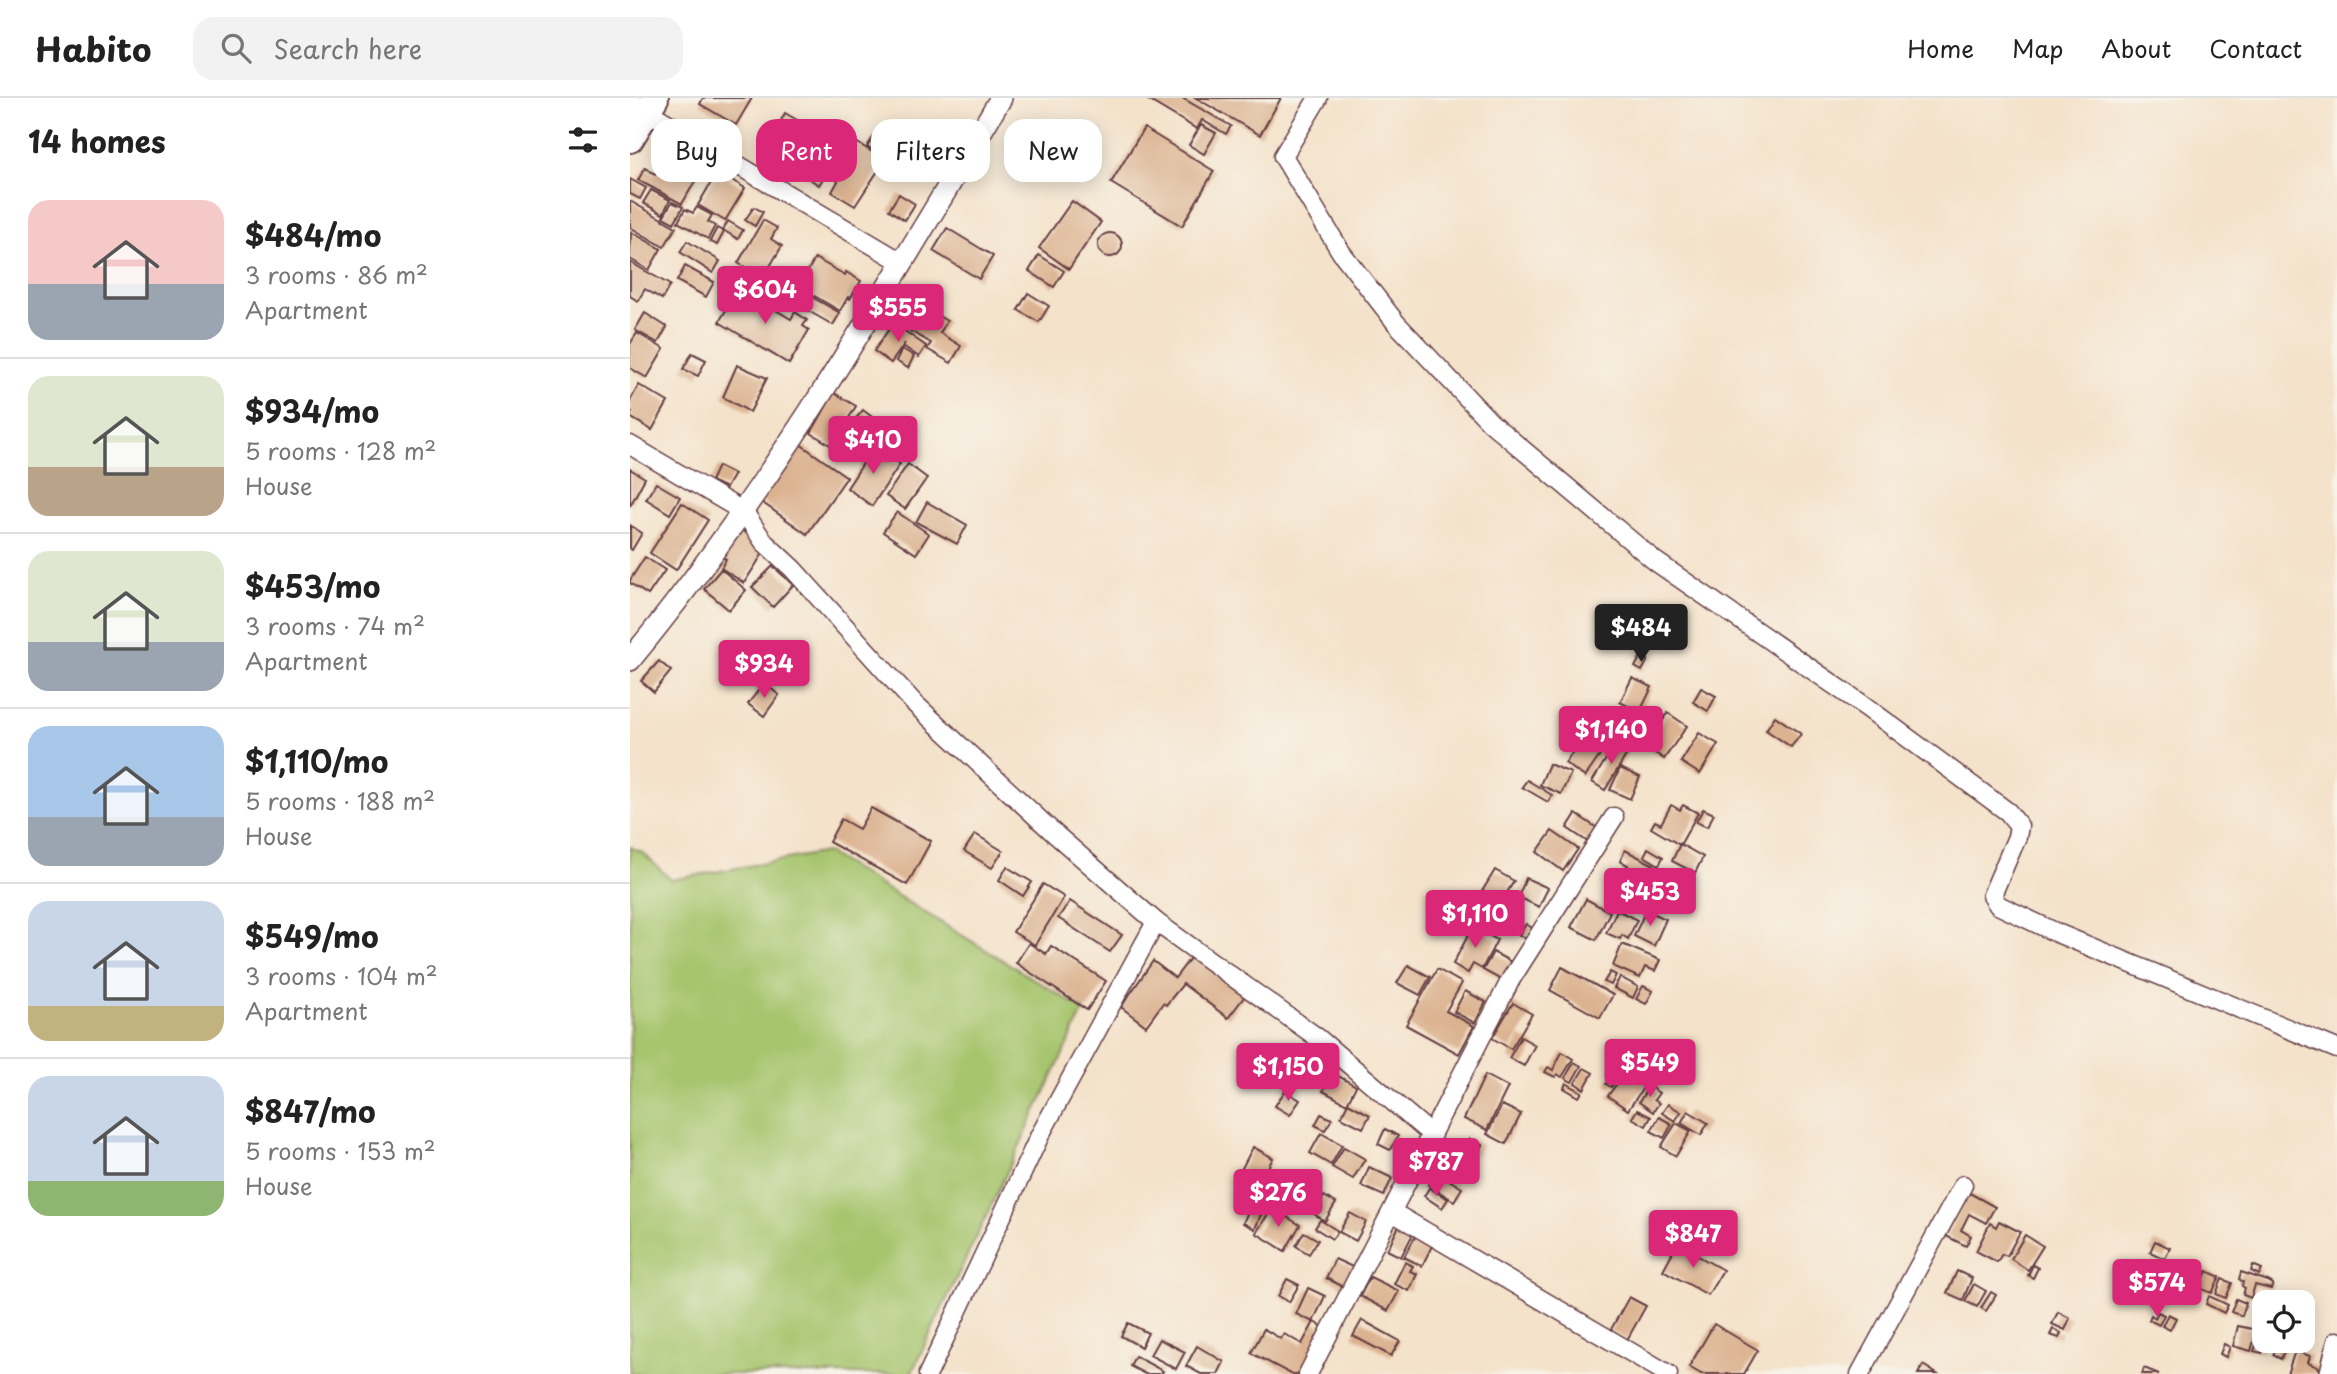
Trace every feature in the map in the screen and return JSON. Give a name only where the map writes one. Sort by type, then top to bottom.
[{"type":"main road","points":[[630,139],[644,103]]},
{"type":"street","points":[[630,660],[744,512],[903,263],[1001,98]]},
{"type":"street","points":[[1318,98],[1283,156],[1341,252],[1396,323],[1491,423],[1655,561],[1866,707],[2008,812],[2019,826],[1992,895],[1998,905],[2056,933],[2337,1049]]},
{"type":"street","points":[[644,103],[903,263]]},
{"type":"street","points":[[630,444],[744,512],[764,542],[793,569],[914,703],[1055,834],[1156,922],[1318,1038],[1432,1135]]},
{"type":"street","points":[[1308,1374],[1511,979],[1614,817]]},
{"type":"street","points":[[928,1374],[1040,1135],[1156,922]]},
{"type":"street","points":[[1860,1374],[1963,1185]]},
{"type":"street","points":[[1392,1212],[1668,1374]]},
{"type":"street","points":[[2329,1374],[2337,1341]]},
{"type":"green space","points":[[630,847],[643,853],[671,880],[826,852],[1084,1010],[911,1374],[630,1374]]},
{"type":"building","points":[[703,98],[752,98],[740,119],[726,119],[700,104]]},
{"type":"building","points":[[1145,98],[1182,98],[1231,126],[1226,134],[1202,120],[1197,129]]},
{"type":"building","points":[[1196,98],[1281,98],[1260,135]]},
{"type":"building","points":[[785,113],[796,119],[782,119]]},
{"type":"building","points":[[1201,125],[1216,133],[1204,154],[1189,145]]},
{"type":"building","points":[[1144,128],[1214,171],[1182,226],[1111,183]]},
{"type":"building","points":[[857,143],[871,151],[871,181],[855,206],[832,192],[837,182],[857,182]]},
{"type":"building","points":[[645,168],[651,172],[651,182],[695,182],[682,204],[638,180]]},
{"type":"building","points":[[630,179],[646,188],[640,199],[630,194]]},
{"type":"building","points":[[711,182],[735,182],[745,188],[725,221],[698,205]]},
{"type":"building","points":[[651,190],[670,200],[663,214],[643,203]]},
{"type":"building","points":[[899,194],[915,204],[905,220],[889,210]]},
{"type":"building","points":[[630,201],[676,227],[664,247],[630,227]]},
{"type":"building","points":[[1072,201],[1101,222],[1069,269],[1039,248]]},
{"type":"building","points":[[672,202],[683,207],[674,223],[663,217]]},
{"type":"building","points":[[697,207],[712,215],[708,222],[715,226],[708,239],[678,222],[685,209],[693,213]]},
{"type":"building","points":[[754,207],[763,212],[755,226],[745,220]]},
{"type":"building","points":[[763,220],[777,228],[771,239],[782,246],[763,278],[738,263]]},
{"type":"building","points":[[728,221],[743,230],[738,239],[723,230]]},
{"type":"building","points":[[717,228],[724,232],[717,245],[710,241]]},
{"type":"building","points":[[947,228],[993,256],[979,279],[933,251]]},
{"type":"building","points":[[631,232],[661,249],[649,270],[630,259]]},
{"type":"building","points":[[1110,233],[1119,236],[1122,245],[1119,254],[1110,257],[1101,254],[1098,245],[1101,236]]},
{"type":"building","points":[[687,241],[720,261],[713,273],[680,252]]},
{"type":"building","points":[[1039,255],[1064,271],[1054,287],[1029,271]]},
{"type":"building","points":[[815,258],[861,281],[840,311],[799,287]]},
{"type":"building","points":[[630,262],[670,285],[662,299],[645,289],[638,301],[630,296]]},
{"type":"building","points":[[685,266],[714,282],[706,297],[677,281]]},
{"type":"building","points":[[739,288],[791,319],[795,312],[807,320],[803,326],[809,330],[789,364],[719,322]]},
{"type":"building","points":[[916,289],[936,300],[930,311],[947,321],[940,333],[961,346],[951,363],[927,349],[931,343],[896,323]]},
{"type":"building","points":[[803,292],[840,313],[833,325],[796,304]]},
{"type":"building","points":[[1028,293],[1049,306],[1039,322],[1018,310]]},
{"type":"building","points":[[645,313],[667,327],[658,343],[635,330]]},
{"type":"building","points":[[893,323],[926,346],[919,357],[903,346],[905,343],[891,363],[874,351]]},
{"type":"building","points":[[637,333],[664,349],[647,378],[630,368],[630,344]]},
{"type":"building","points":[[902,349],[914,356],[908,368],[896,361]]},
{"type":"building","points":[[692,353],[706,360],[698,376],[683,369]]},
{"type":"building","points":[[737,365],[767,378],[750,412],[723,397]]},
{"type":"building","points":[[639,385],[668,402],[652,430],[630,417],[630,401]]},
{"type":"building","points":[[834,393],[856,406],[832,446],[811,433]]},
{"type":"building","points":[[863,410],[903,441],[893,454],[853,422]]},
{"type":"building","points":[[847,425],[860,432],[850,451],[837,443]]},
{"type":"building","points":[[800,444],[847,477],[807,534],[760,501]]},
{"type":"building","points":[[874,447],[900,464],[872,506],[847,488]]},
{"type":"building","points":[[908,464],[927,478],[905,509],[886,496]]},
{"type":"building","points":[[718,466],[734,474],[726,488],[711,481]]},
{"type":"building","points":[[630,469],[645,478],[630,506]]},
{"type":"building","points":[[656,483],[680,497],[670,514],[646,499]]},
{"type":"building","points":[[927,502],[967,525],[957,544],[916,522]]},
{"type":"building","points":[[682,503],[708,520],[676,570],[650,553]]},
{"type":"building","points":[[897,512],[929,534],[916,554],[883,532]]},
{"type":"building","points":[[630,525],[642,533],[632,550],[630,549]]},
{"type":"building","points":[[738,528],[767,547],[744,583],[721,568],[726,559],[720,556]]},
{"type":"building","points":[[645,557],[665,570],[648,595],[630,583]]},
{"type":"building","points":[[773,566],[793,585],[773,607],[752,587]]},
{"type":"building","points":[[721,569],[746,590],[729,610],[704,589]]},
{"type":"building","points":[[1641,656],[1648,660],[1642,671],[1635,667]]},
{"type":"building","points":[[659,661],[671,671],[654,692],[641,681]]},
{"type":"building","points":[[1632,678],[1652,687],[1640,712],[1620,702]]},
{"type":"building","points":[[764,683],[779,695],[764,716],[748,704]]},
{"type":"building","points":[[1701,688],[1716,696],[1708,711],[1693,702]]},
{"type":"building","points":[[1651,712],[1661,718],[1647,740],[1637,734]]},
{"type":"building","points":[[1668,713],[1687,726],[1664,759],[1645,746]]},
{"type":"building","points":[[1775,716],[1801,734],[1791,747],[1766,730]]},
{"type":"building","points":[[1602,726],[1613,735],[1604,747],[1593,738]]},
{"type":"building","points":[[1699,733],[1718,744],[1700,774],[1681,762]]},
{"type":"building","points":[[1581,741],[1601,754],[1585,777],[1565,763]]},
{"type":"building","points":[[1617,741],[1630,749],[1605,790],[1592,782]]},
{"type":"building","points":[[1549,764],[1571,773],[1561,794],[1540,785]]},
{"type":"building","points":[[1620,768],[1640,777],[1630,799],[1610,790]]},
{"type":"building","points":[[1527,780],[1552,795],[1548,802],[1522,787]]},
{"type":"building","points":[[1671,805],[1680,810],[1683,805],[1698,813],[1680,845],[1651,828],[1655,821],[1661,824]]},
{"type":"building","points":[[871,808],[931,841],[907,885],[829,842],[841,819],[859,829]]},
{"type":"building","points":[[1703,809],[1714,814],[1707,827],[1696,822]]},
{"type":"building","points":[[1576,814],[1597,828],[1588,842],[1567,828]]},
{"type":"building","points":[[1552,831],[1578,849],[1563,871],[1537,852]]},
{"type":"building","points":[[975,834],[1003,851],[992,868],[964,851]]},
{"type":"building","points":[[1680,844],[1703,857],[1695,873],[1672,861]]},
{"type":"building","points":[[1648,848],[1663,857],[1659,865],[1644,856]]},
{"type":"building","points":[[1625,850],[1654,865],[1643,885],[1623,875],[1628,865],[1620,861]]},
{"type":"building","points":[[1007,867],[1032,882],[1023,896],[999,880]]},
{"type":"building","points":[[1495,870],[1514,881],[1500,904],[1481,893]]},
{"type":"building","points":[[1526,878],[1548,888],[1539,907],[1518,897]]},
{"type":"building","points":[[1043,884],[1064,897],[1035,945],[1013,932]]},
{"type":"building","points":[[1586,899],[1610,912],[1596,940],[1571,927]]},
{"type":"building","points":[[1070,901],[1122,935],[1110,952],[1058,918]]},
{"type":"building","points":[[1455,907],[1476,918],[1468,933],[1446,920]]},
{"type":"building","points":[[1617,910],[1637,920],[1628,939],[1622,935],[1620,939],[1606,933]]},
{"type":"building","points":[[1646,910],[1666,919],[1654,946],[1634,936]]},
{"type":"building","points":[[1526,924],[1537,931],[1531,942],[1519,935]]},
{"type":"building","points":[[1473,926],[1497,940],[1482,969],[1473,964],[1468,973],[1453,964]]},
{"type":"building","points":[[1029,943],[1046,954],[1051,946],[1106,981],[1087,1010],[1016,963]]},
{"type":"building","points":[[1622,944],[1660,960],[1655,971],[1645,967],[1640,978],[1613,966]]},
{"type":"building","points":[[1493,952],[1513,963],[1503,981],[1483,970]]},
{"type":"building","points":[[1194,953],[1247,993],[1228,1018],[1183,984],[1166,1005],[1163,1003],[1146,1026],[1121,1007],[1153,961],[1175,978]]},
{"type":"building","points":[[1408,965],[1430,977],[1420,995],[1397,983]]},
{"type":"building","points":[[1562,967],[1613,995],[1600,1018],[1550,990]]},
{"type":"building","points":[[1437,969],[1462,983],[1446,1011],[1474,1026],[1459,1054],[1406,1025]]},
{"type":"building","points":[[1610,972],[1616,975],[1611,985],[1604,982]]},
{"type":"building","points":[[1620,977],[1638,987],[1633,998],[1614,988]]},
{"type":"building","points":[[1643,986],[1653,991],[1646,1004],[1636,999]]},
{"type":"building","points":[[1465,991],[1486,1002],[1475,1023],[1454,1012]]},
{"type":"building","points":[[1513,1003],[1532,1014],[1511,1049],[1492,1038]]},
{"type":"building","points":[[1521,1037],[1535,1045],[1524,1066],[1509,1058]]},
{"type":"building","points":[[1562,1052],[1573,1059],[1562,1077],[1545,1072],[1548,1067],[1553,1070]]},
{"type":"building","points":[[1574,1062],[1581,1066],[1572,1082],[1565,1078]]},
{"type":"building","points":[[1584,1068],[1593,1073],[1584,1089],[1575,1083]]},
{"type":"building","points":[[1616,1068],[1620,1071],[1611,1087],[1606,1084]]},
{"type":"building","points":[[1625,1072],[1645,1085],[1628,1110],[1608,1096]]},
{"type":"building","points":[[1333,1073],[1356,1086],[1347,1104],[1323,1091]]},
{"type":"building","points":[[1485,1075],[1508,1087],[1487,1130],[1464,1119]]},
{"type":"building","points":[[1566,1083],[1582,1092],[1579,1097],[1564,1088]]},
{"type":"building","points":[[1649,1086],[1659,1093],[1654,1100],[1659,1103],[1653,1112],[1639,1102]]},
{"type":"building","points":[[1285,1091],[1300,1100],[1290,1115],[1275,1106]]},
{"type":"building","points":[[1348,1103],[1370,1115],[1363,1128],[1341,1117]]},
{"type":"building","points":[[1668,1104],[1681,1112],[1675,1121],[1662,1113]]},
{"type":"building","points":[[1502,1105],[1521,1114],[1506,1144],[1487,1134]]},
{"type":"building","points":[[1637,1110],[1651,1117],[1646,1126],[1632,1118]]},
{"type":"building","points":[[1688,1111],[1708,1123],[1701,1135],[1681,1123]]},
{"type":"building","points":[[1321,1114],[1332,1119],[1325,1130],[1315,1125]]},
{"type":"building","points":[[1659,1117],[1672,1124],[1664,1138],[1651,1131]]},
{"type":"building","points":[[1676,1123],[1691,1131],[1676,1156],[1661,1147]]},
{"type":"building","points":[[1385,1129],[1398,1136],[1390,1150],[1378,1144]]},
{"type":"building","points":[[1321,1133],[1342,1145],[1331,1165],[1310,1153]]},
{"type":"building","points":[[1470,1139],[1482,1145],[1476,1156],[1464,1149]]},
{"type":"building","points":[[1253,1147],[1273,1158],[1261,1181],[1241,1170]]},
{"type":"building","points":[[1344,1147],[1365,1159],[1353,1179],[1332,1167]]},
{"type":"building","points":[[1369,1167],[1392,1178],[1384,1196],[1361,1186]]},
{"type":"building","points":[[1436,1172],[1462,1188],[1454,1201],[1428,1185]]},
{"type":"building","points":[[1295,1179],[1309,1187],[1300,1201],[1287,1193]]},
{"type":"building","points":[[1429,1188],[1448,1199],[1442,1208],[1424,1196]]},
{"type":"building","points":[[1966,1191],[1995,1207],[1986,1223],[1969,1214],[1961,1230],[1971,1236],[1966,1246],[1946,1236]]},
{"type":"building","points":[[1324,1196],[1336,1203],[1325,1221],[1314,1214]]},
{"type":"building","points":[[1250,1207],[1262,1212],[1255,1229],[1243,1223]]},
{"type":"building","points":[[1272,1208],[1300,1225],[1285,1251],[1256,1233]]},
{"type":"building","points":[[1350,1213],[1366,1222],[1356,1241],[1339,1232]]},
{"type":"building","points":[[1320,1220],[1338,1231],[1332,1239],[1315,1228]]},
{"type":"building","points":[[1999,1221],[2020,1232],[2007,1256],[2002,1254],[1997,1262],[1976,1251],[1990,1223],[1996,1227]]},
{"type":"building","points":[[1400,1224],[1414,1232],[1401,1257],[1387,1250]]},
{"type":"building","points":[[1304,1232],[1318,1240],[1309,1254],[1296,1246]]},
{"type":"building","points":[[1416,1235],[1433,1244],[1422,1266],[1404,1257]]},
{"type":"building","points":[[2025,1235],[2043,1246],[2028,1270],[2011,1259]]},
{"type":"building","points":[[2155,1241],[2170,1248],[2165,1259],[2150,1252]]},
{"type":"building","points":[[1677,1244],[1723,1270],[1708,1295],[1663,1270]]},
{"type":"building","points":[[1335,1259],[1359,1270],[1349,1290],[1326,1278]]},
{"type":"building","points":[[1405,1262],[1413,1266],[1410,1271],[1417,1274],[1409,1291],[1394,1284]]},
{"type":"building","points":[[2033,1265],[2038,1268],[2033,1278],[2028,1275]]},
{"type":"building","points":[[2253,1265],[2262,1269],[2259,1275],[2251,1271]]},
{"type":"building","points":[[1957,1271],[1972,1278],[1963,1300],[1947,1293]]},
{"type":"building","points":[[2207,1271],[2220,1277],[2212,1293],[2199,1288]]},
{"type":"building","points":[[2241,1272],[2273,1284],[2271,1289],[2255,1285],[2251,1298],[2243,1295],[2245,1288],[2239,1279]]},
{"type":"building","points":[[1370,1277],[1399,1291],[1388,1311],[1360,1296]]},
{"type":"building","points":[[1287,1279],[1299,1285],[1289,1302],[1278,1296]]},
{"type":"building","points":[[2222,1279],[2232,1283],[2226,1298],[2216,1294]]},
{"type":"building","points":[[1974,1284],[1986,1291],[1977,1307],[1965,1301]]},
{"type":"building","points":[[1308,1288],[1325,1296],[1313,1322],[1296,1314]]},
{"type":"building","points":[[1991,1292],[1996,1295],[1986,1311],[1981,1308]]},
{"type":"building","points":[[2209,1296],[2228,1305],[2224,1313],[2206,1304]]},
{"type":"building","points":[[1629,1297],[1646,1306],[1627,1340],[1610,1331]]},
{"type":"building","points":[[2236,1299],[2246,1303],[2242,1316],[2231,1312]]},
{"type":"building","points":[[2058,1312],[2070,1318],[2065,1330],[2052,1324]]},
{"type":"building","points":[[2158,1312],[2164,1315],[2159,1325],[2149,1320],[2151,1315],[2155,1318]]},
{"type":"building","points":[[2168,1314],[2176,1318],[2170,1330],[2162,1326]]},
{"type":"building","points":[[1362,1320],[1400,1341],[1391,1356],[1353,1336]]},
{"type":"building","points":[[1314,1322],[1326,1329],[1303,1374],[1291,1374],[1251,1353],[1264,1329],[1281,1339],[1284,1334],[1302,1344]]},
{"type":"building","points":[[1128,1323],[1148,1333],[1141,1347],[1121,1336]]},
{"type":"building","points":[[1714,1324],[1758,1350],[1744,1374],[1701,1374],[1689,1367]]},
{"type":"building","points":[[2238,1326],[2252,1329],[2251,1351],[2233,1346]]},
{"type":"building","points":[[2053,1329],[2061,1333],[2059,1338],[2050,1335]]},
{"type":"building","points":[[1159,1339],[1185,1352],[1176,1369],[1150,1355]]},
{"type":"building","points":[[2224,1344],[2230,1347],[2226,1357],[2220,1354]]},
{"type":"building","points":[[1197,1346],[1224,1362],[1218,1374],[1201,1374],[1186,1366]]},
{"type":"building","points":[[2274,1353],[2283,1353],[2281,1359],[2273,1355]]},
{"type":"building","points":[[2294,1353],[2310,1356],[2308,1363],[2320,1368],[2318,1374],[2287,1374]]},
{"type":"building","points":[[1135,1356],[1163,1371],[1161,1374],[1145,1374],[1130,1366]]},
{"type":"building","points":[[1923,1365],[1937,1374],[1918,1374]]},
{"type":"building","points":[[2144,1368],[2159,1374],[2142,1374]]}]
